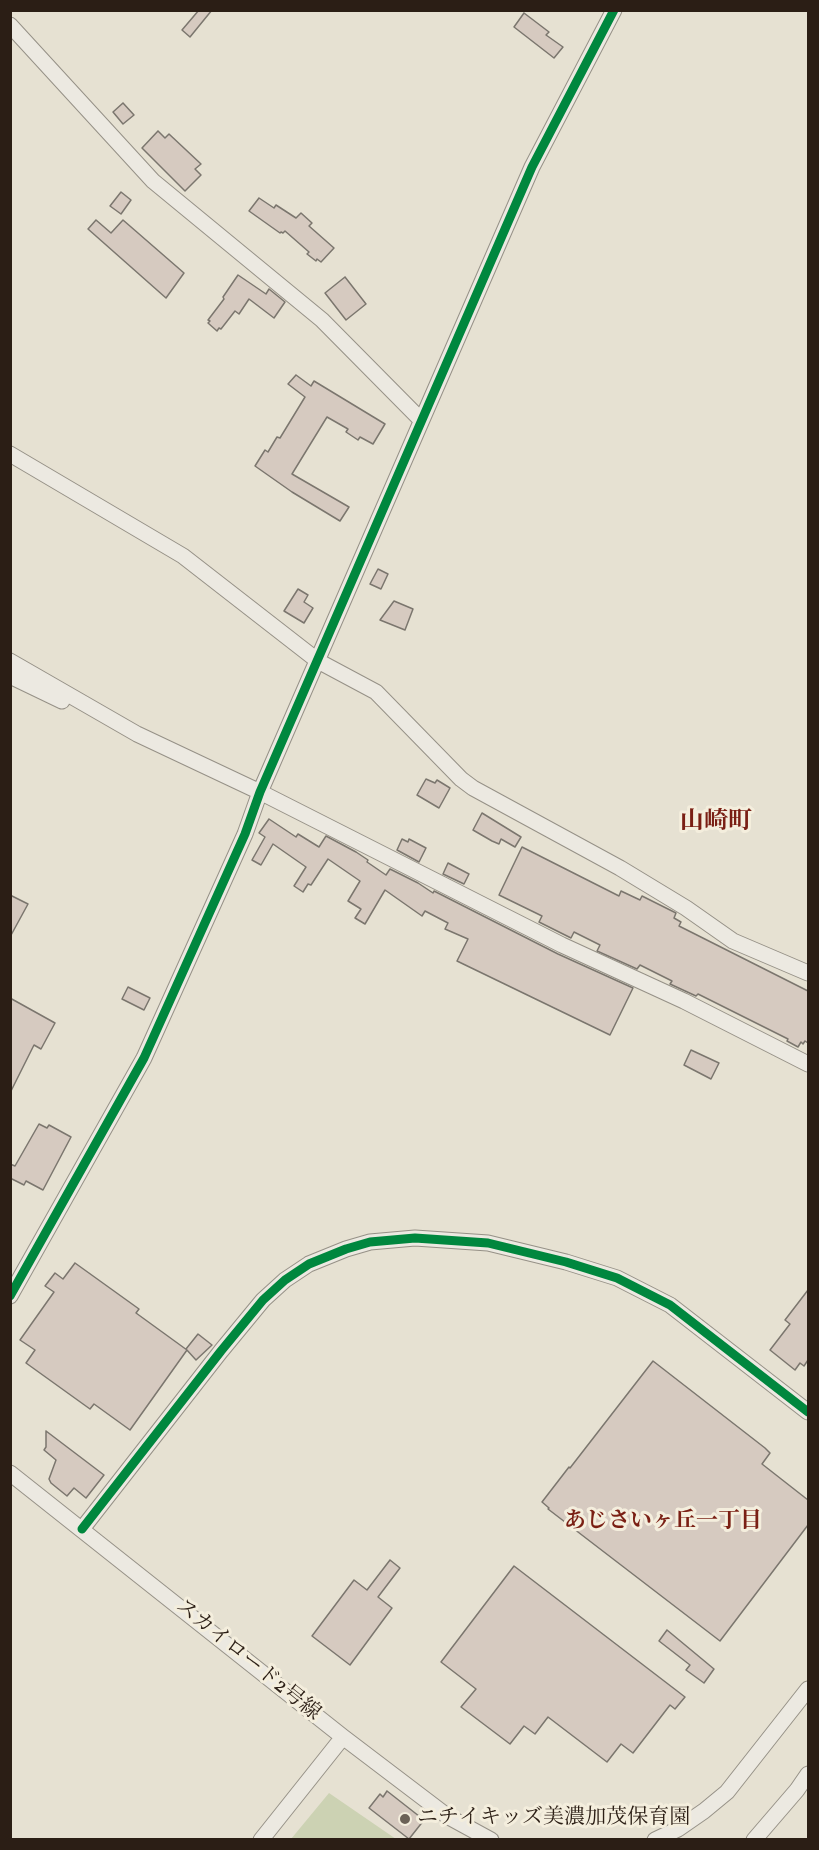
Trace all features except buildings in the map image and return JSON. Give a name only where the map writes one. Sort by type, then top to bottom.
[{"type":"street","points":[[10,1296],[144,1058],[245,834],[260,792],[532,166],[614,10]]},
{"type":"street","points":[[10,25],[153,181],[322,320],[422,420]]},
{"type":"street","points":[[10,454],[183,556],[318,660],[376,692],[461,779],[473,788],[620,868],[686,908],[733,941],[808,973]]},
{"type":"street","points":[[10,661],[137,734],[260,792],[562,945],[684,1001],[808,1064]]},
{"type":"street","points":[[10,676],[90,715],[120,725]]},
{"type":"street","points":[[82,1529],[263,1300],[285,1280],[309,1264],[345,1249],[370,1242],[415,1238],[488,1243],[566,1262],[617,1278],[670,1305],[808,1412]]},
{"type":"street","name":"スカイロード2号線","points":[[10,1473],[343,1737],[447,1816],[491,1839]]},
{"type":"street","points":[[655,1839],[678,1829],[726,1792],[808,1689]]},
{"type":"street","points":[[261,1839],[343,1737]]},
{"type":"street","points":[[761,1837],[808,1774]]},
{"type":"green space","points":[[329,1793],[396,1839],[291,1839]]},
{"type":"cycle path","points":[[10,1296],[144,1058],[245,834],[260,792],[532,167],[614,10]]},
{"type":"cycle path","points":[[82,1529],[263,1300],[285,1280],[309,1264],[370,1242],[415,1238],[488,1243],[566,1262],[617,1278],[670,1305],[808,1412]]},
{"type":"place","name":"ニチイキッズ美濃加茂保育園","points":[[405,1819]]},
{"type":"district","name":"山崎町","points":[[716,824]]},
{"type":"district","name":"あじさいヶ丘一丁目","points":[[663,1523]]}]
